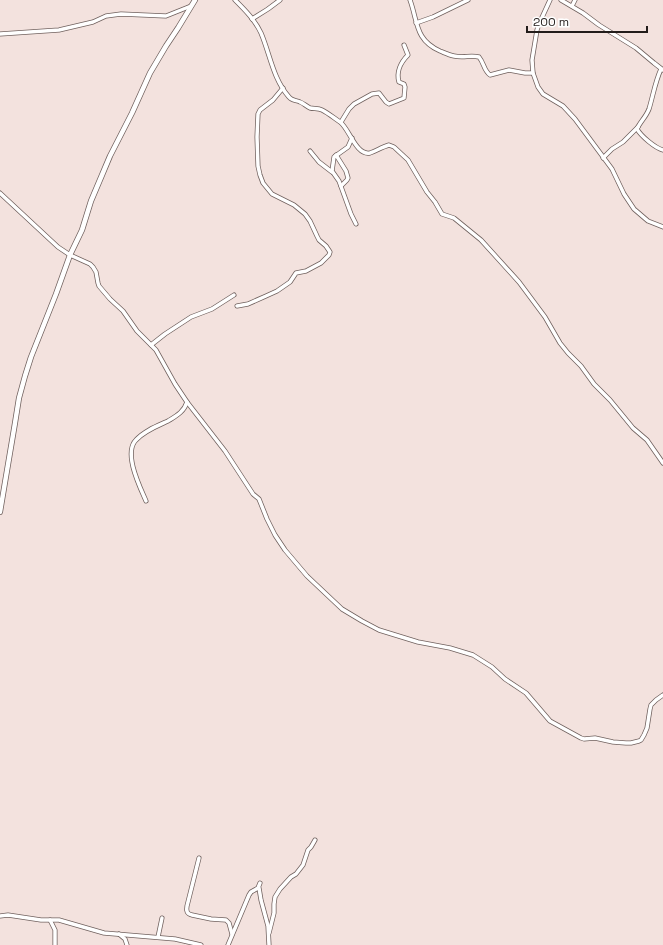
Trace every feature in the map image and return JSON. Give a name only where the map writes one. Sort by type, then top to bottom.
[{"type":"main road","points":[[0,512],[19,398],[31,357],[70,255],[82,230],[91,201],[103,172],[150,73],[195,0]]},
{"type":"street","points":[[235,0],[252,19],[260,33],[275,72],[290,99],[311,108],[321,109],[341,122],[356,145],[363,152],[370,153],[388,145],[394,147],[406,158],[412,165],[427,192],[440,211],[454,218],[481,240],[511,272],[545,317],[560,343],[633,428],[647,440],[663,462]]},
{"type":"street","points":[[252,19],[268,10],[280,0]]},
{"type":"street","points":[[410,0],[416,23],[423,39],[430,46],[453,56],[479,57],[488,74],[491,75],[509,70],[533,73]]},
{"type":"street","points":[[416,23],[433,17],[468,0]]},
{"type":"street","points":[[550,0],[537,30],[532,60],[533,73],[541,91],[543,94],[563,106],[575,119],[612,170],[624,194],[634,209],[648,221],[663,227]]},
{"type":"street","points":[[561,0],[636,48],[662,69],[646,116],[638,127],[623,142],[612,149],[603,158]]},
{"type":"street","points":[[572,6],[575,0]]},
{"type":"street","points":[[0,34],[59,30],[93,22],[106,16],[121,14],[166,16],[191,6]]},
{"type":"street","points":[[341,122],[352,106],[372,94],[379,93],[388,104],[404,98],[405,87],[404,84],[399,82],[398,78],[399,66],[408,55],[404,45]]},
{"type":"street","points":[[237,306],[248,304],[277,292],[290,282],[296,273],[306,271],[321,263],[330,253],[330,250],[319,240],[305,214],[294,205],[272,194],[263,183],[260,175],[256,137],[258,114],[260,110],[273,100],[283,88]]},
{"type":"street","points":[[638,127],[637,129],[640,133],[656,147],[663,150]]},
{"type":"street","points":[[332,172],[334,157],[348,147],[352,138]]},
{"type":"street","points":[[310,151],[319,162],[332,172],[339,181],[356,224]]},
{"type":"street","points":[[336,155],[346,171],[348,178],[348,180],[341,186]]},
{"type":"street","points":[[0,193],[54,243],[70,255],[90,264],[93,267],[96,272],[99,286],[123,311],[151,345],[163,361],[175,384],[187,402],[225,451],[253,494],[259,499],[263,511],[275,535],[285,550],[307,576],[342,609],[379,630],[402,638],[450,648],[473,655],[492,667],[526,693],[550,721],[584,739],[595,738],[626,743],[641,740],[647,728],[651,705],[663,695]]},
{"type":"street","points":[[151,345],[187,320],[212,309],[234,295]]},
{"type":"street","points":[[146,501],[135,473],[131,456],[132,445],[140,436],[180,414],[186,407],[187,402]]},
{"type":"street","points":[[269,933],[274,913],[275,897],[280,889],[300,869],[308,850],[315,840]]},
{"type":"street","points":[[199,858],[187,906],[188,914],[211,919],[226,920],[229,923],[232,934]]},
{"type":"street","points":[[260,883],[259,888],[261,900],[269,933],[269,945]]},
{"type":"street","points":[[228,945],[250,893],[259,888]]},
{"type":"street","points":[[0,916],[8,915],[59,920],[104,932],[184,940],[201,945]]},
{"type":"street","points":[[158,937],[162,918]]},
{"type":"street","points":[[50,920],[55,930],[55,945]]},
{"type":"street","points":[[118,933],[124,938],[127,945]]}]
